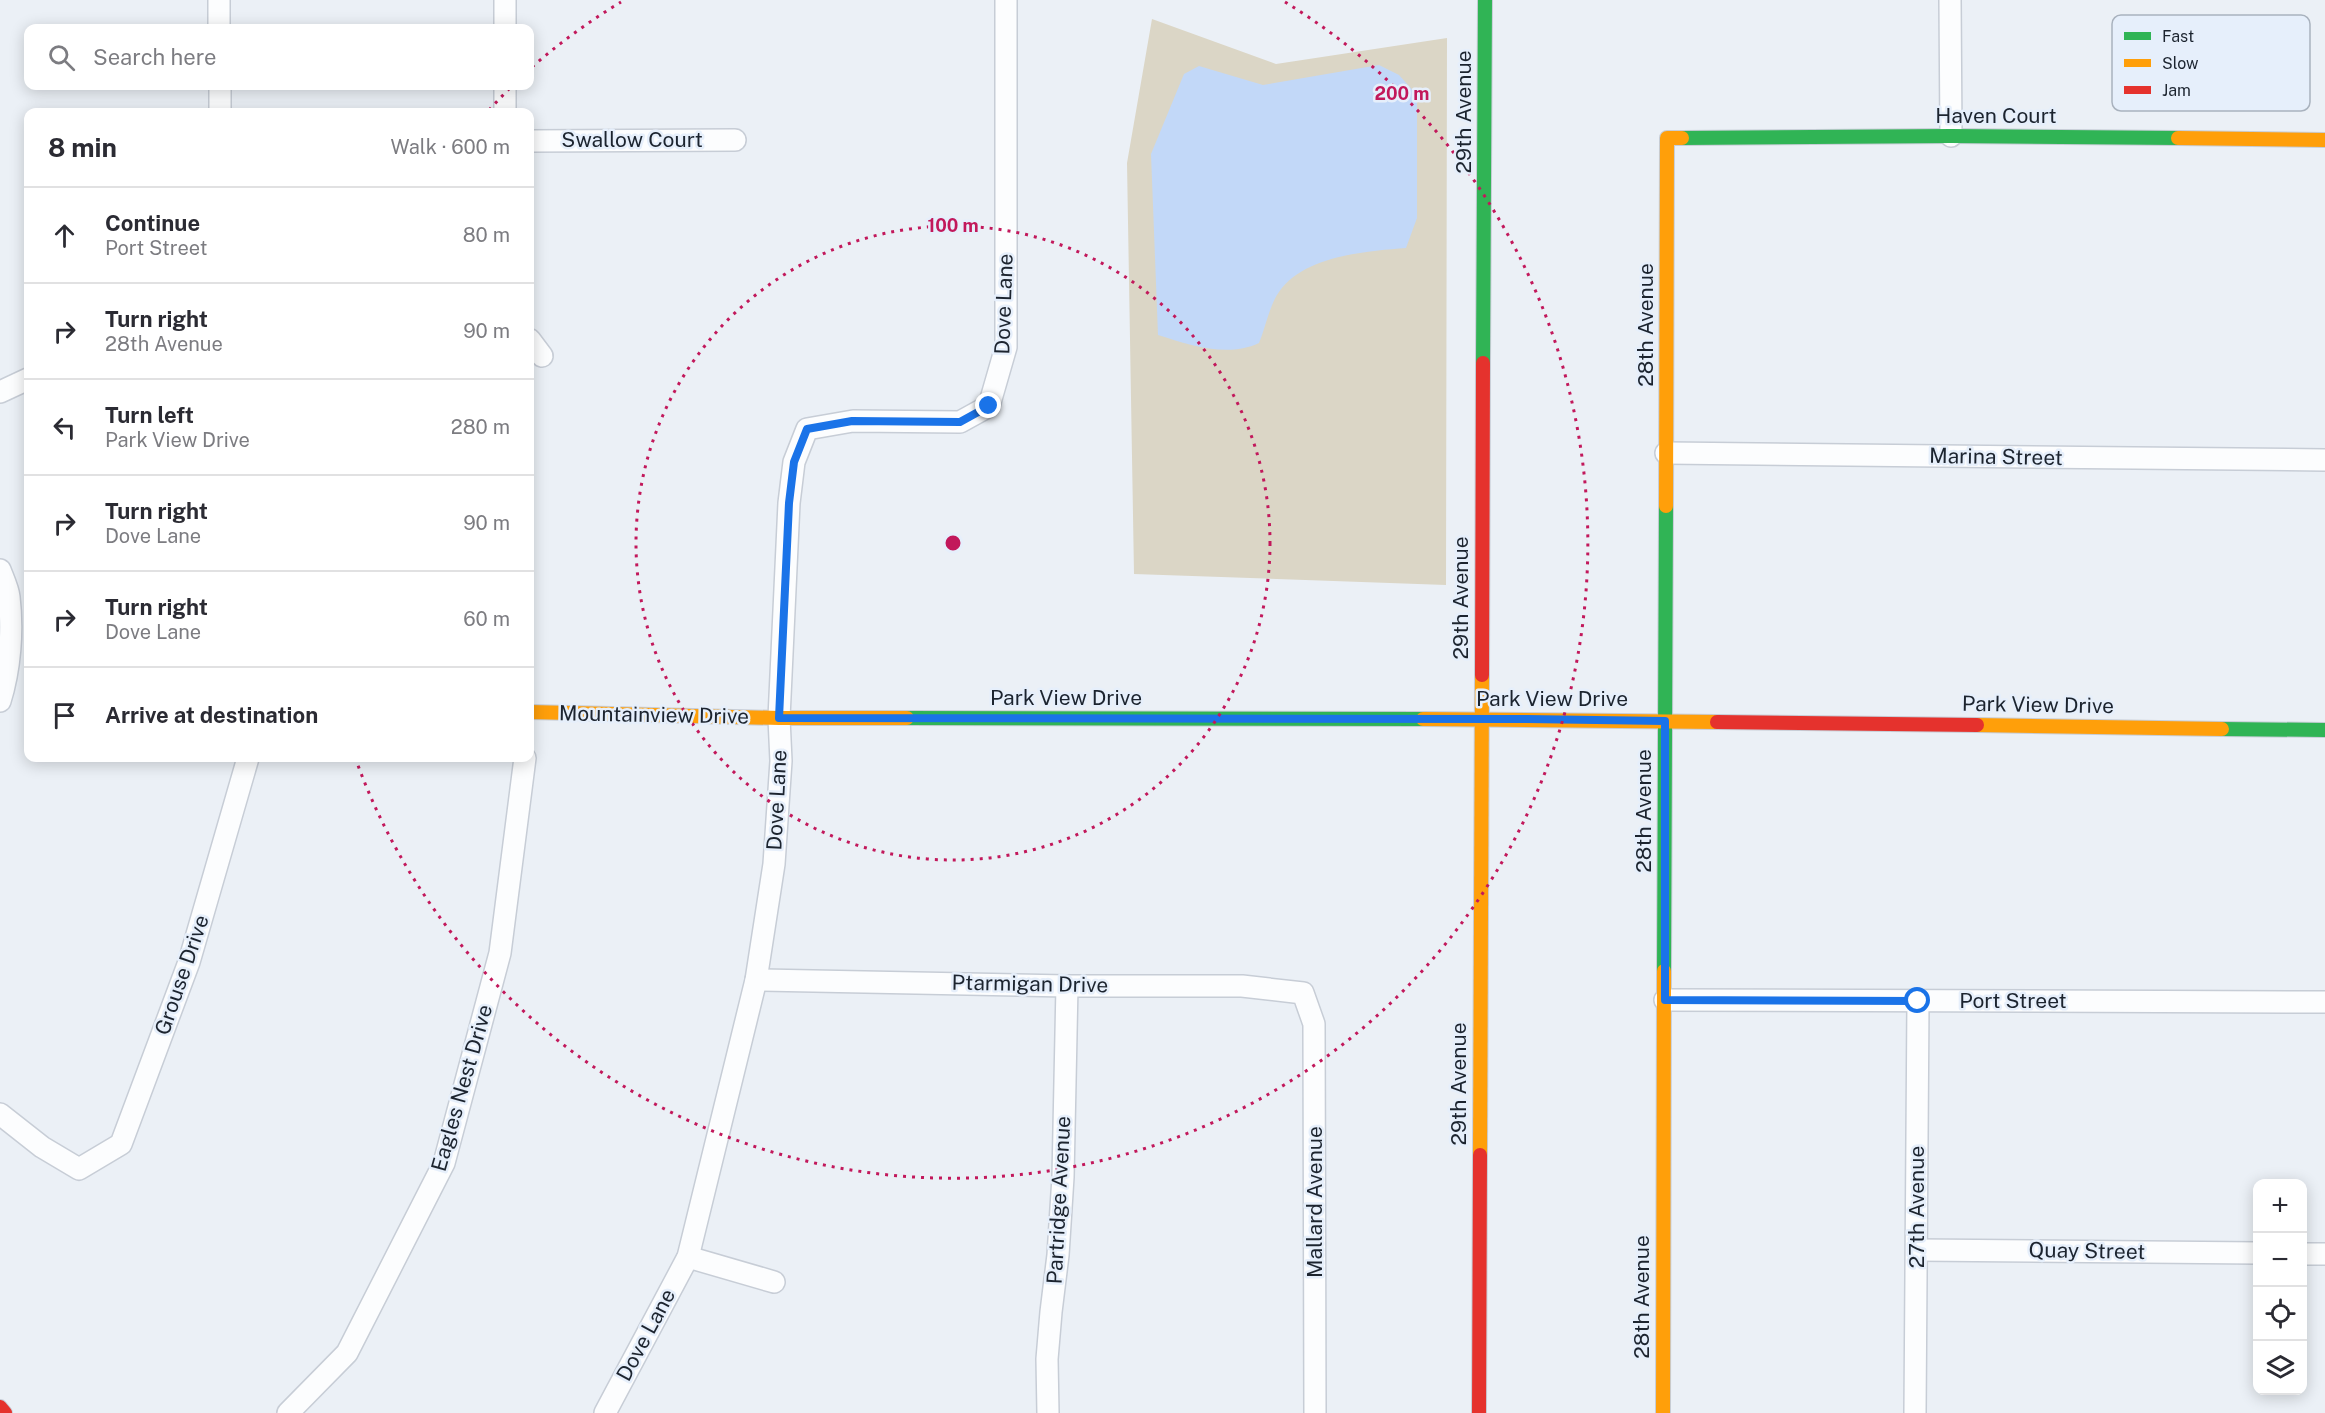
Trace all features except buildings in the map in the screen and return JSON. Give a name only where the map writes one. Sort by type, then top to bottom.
[{"type":"street","points":[[219,0],[219,24]]},
{"type":"street","points":[[505,0],[505,24]]},
{"type":"street","name":"Dove Lane","points":[[605,1413],[688,1257],[756,980],[774,864],[781,761],[779,718],[789,503],[794,462],[807,429],[852,421],[960,422],[989,406],[1006,347],[1006,0]]},
{"type":"street","name":"29th Avenue","points":[[1479,1413],[1485,0]]},
{"type":"street","points":[[1950,0],[1951,136]]},
{"type":"street","points":[[220,90],[220,108]]},
{"type":"street","points":[[505,90],[505,108]]},
{"type":"street","name":"Haven Court","points":[[1667,138],[1951,136],[2325,140]]},
{"type":"street","name":"28th Avenue","points":[[1663,1413],[1667,138]]},
{"type":"street","name":"Swallow Court","points":[[534,141],[735,140]]},
{"type":"street","points":[[0,392],[24,380]]},
{"type":"street","name":"Marina Street","points":[[1666,453],[2325,460]]},
{"type":"street","points":[[0,570],[9,595],[10,646],[0,701]]},
{"type":"street","name":"Mountainview Drive","points":[[534,715],[779,718]]},
{"type":"street","name":"Park View Drive","points":[[779,718],[1482,719],[2325,730]]},
{"type":"street","name":"Grouse Drive","points":[[0,1114],[42,1148],[79,1169],[121,1144],[189,963],[247,762]]},
{"type":"street","name":"Eagles Nest Drive","points":[[288,1413],[347,1353],[444,1163],[500,953],[524,762]]},
{"type":"street","name":"Ptarmigan Drive","points":[[756,980],[1066,986],[1242,986],[1303,993]]},
{"type":"street","name":"Partridge Avenue","points":[[1048,1413],[1047,1359],[1063,1178],[1066,986]]},
{"type":"street","name":"Mallard Avenue","points":[[1303,993],[1314,1024],[1315,1413]]},
{"type":"street","name":"Port Street","points":[[1665,1000],[2325,1002]]},
{"type":"street","name":"27th Avenue","points":[[1915,1413],[1918,1001]]},
{"type":"street","name":"Quay Street","points":[[1917,1250],[2253,1253]]},
{"type":"street","points":[[2307,1254],[2325,1254]]},
{"type":"street","points":[[688,1257],[774,1282]]},
{"type":"street","points":[[0,1407],[5,1413]]},
{"type":"shaded area","points":[[1152,19],[1276,64],[1447,38],[1446,585],[1134,574],[1127,163]]},
{"type":"water","points":[[1379,65],[1399,75],[1417,95],[1417,218],[1406,248],[1355,254],[1319,263],[1303,270],[1279,292],[1270,310],[1259,343],[1221,350],[1183,343],[1158,335],[1151,154],[1184,74],[1199,66],[1263,85]]},
{"type":"traffic: fast","points":[[1483,363],[1485,0]]},
{"type":"traffic: fast","points":[[1682,138],[1951,136],[2178,138]]},
{"type":"traffic: fast","points":[[1664,971],[1666,506]]},
{"type":"traffic: fast","points":[[907,718],[1423,719]]},
{"type":"traffic: fast","points":[[2222,729],[2325,730]]},
{"type":"traffic: slow","points":[[1666,506],[1667,138],[1682,138]]},
{"type":"traffic: slow","points":[[2178,138],[2325,140]]},
{"type":"traffic: slow","points":[[1480,1155],[1482,675]]},
{"type":"traffic: slow","points":[[534,712],[779,718],[907,718]]},
{"type":"traffic: slow","points":[[1423,719],[1717,722]]},
{"type":"traffic: slow","points":[[1977,725],[2222,729]]},
{"type":"traffic: slow","points":[[1663,1413],[1664,971]]},
{"type":"traffic: jam","points":[[1482,675],[1483,363]]},
{"type":"traffic: jam","points":[[1717,722],[1977,725]]},
{"type":"traffic: jam","points":[[1479,1413],[1480,1155]]},
{"type":"traffic: jam","points":[[0,1407],[5,1413]]},
{"type":"route","points":[[989,406],[960,422],[852,421],[807,429],[794,462],[789,503],[779,718],[1665,721],[1665,1000],[1918,1001]]}]
